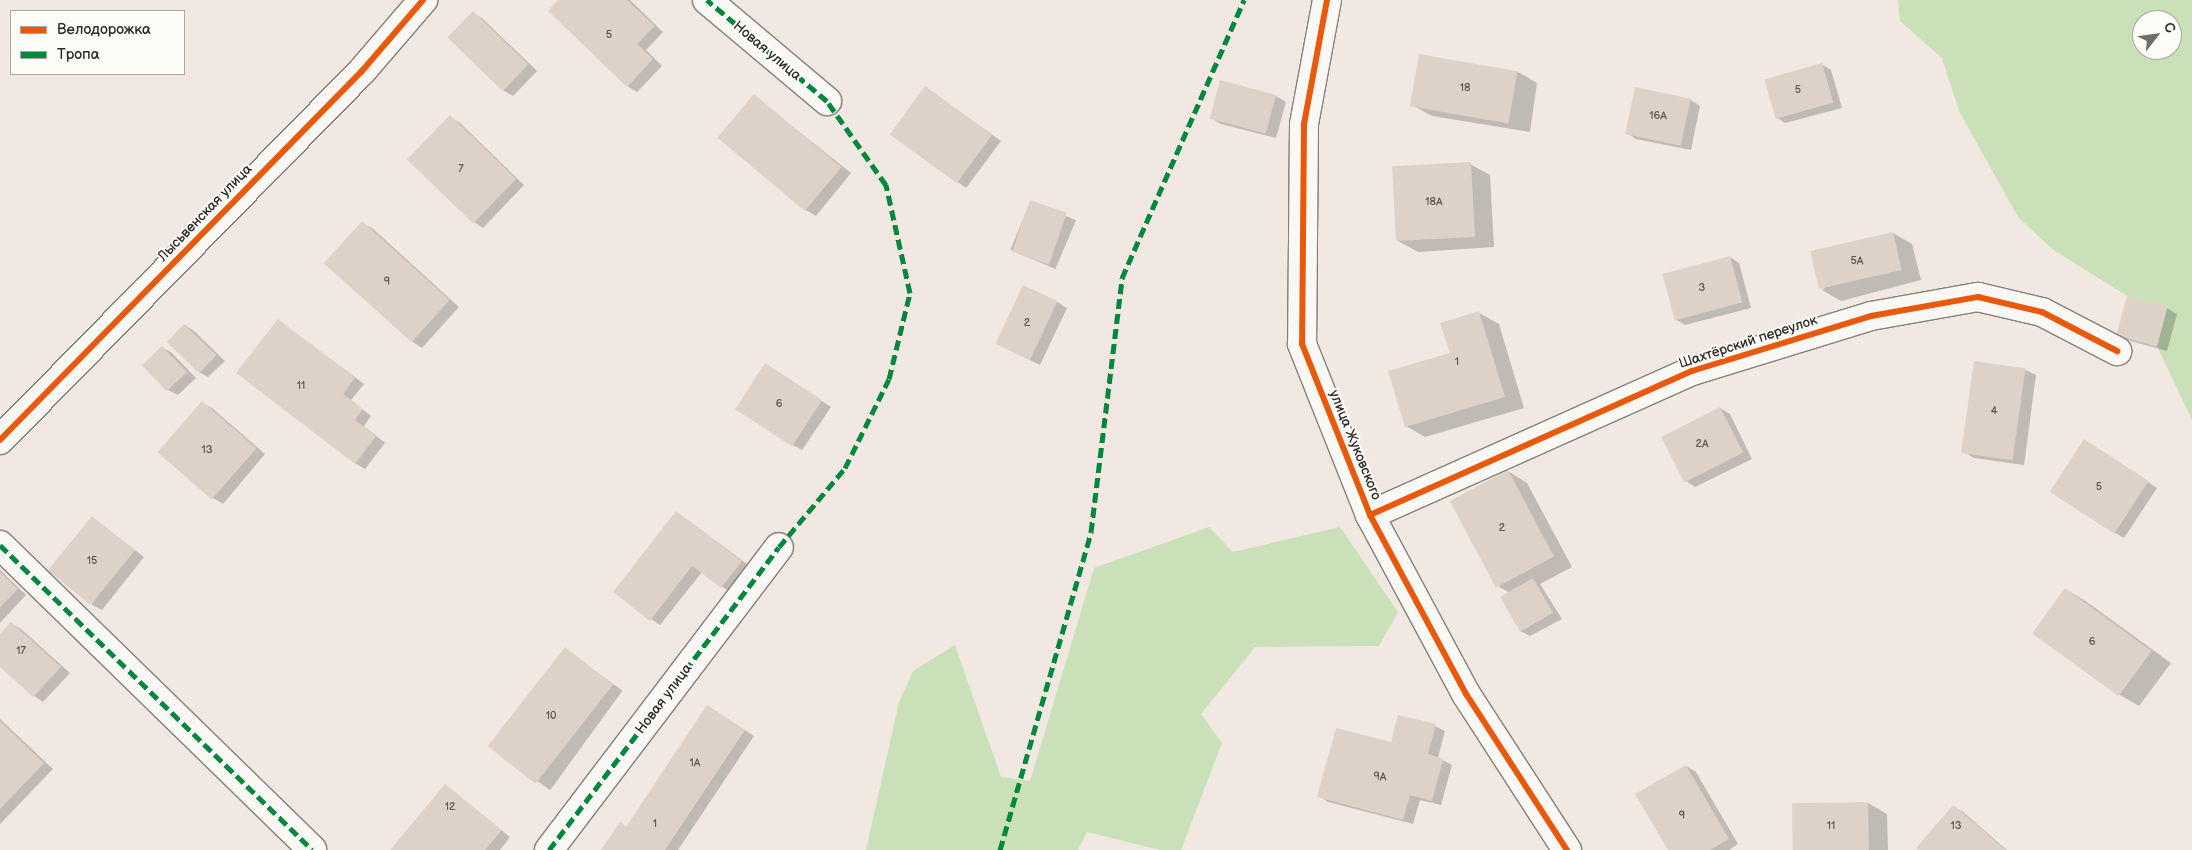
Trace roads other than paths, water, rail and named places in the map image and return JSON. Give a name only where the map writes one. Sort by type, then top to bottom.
[{"type":"street","name":"Лысьвенская улица","points":[[0,440],[362,71],[423,0]]},
{"type":"street","name":"Новая улица","points":[[707,0],[826,101]]},
{"type":"street","name":"улица Жуковского","points":[[1327,0],[1304,124],[1302,344],[1370,516],[1466,694],[1567,850]]},
{"type":"street","name":"Шахтёрский переулок","points":[[1370,516],[1692,372],[1871,316],[1978,297],[2042,312],[2117,351]]},
{"type":"street","points":[[0,545],[312,850]]},
{"type":"street","name":"Новая улица","points":[[549,850],[779,547]]}]
